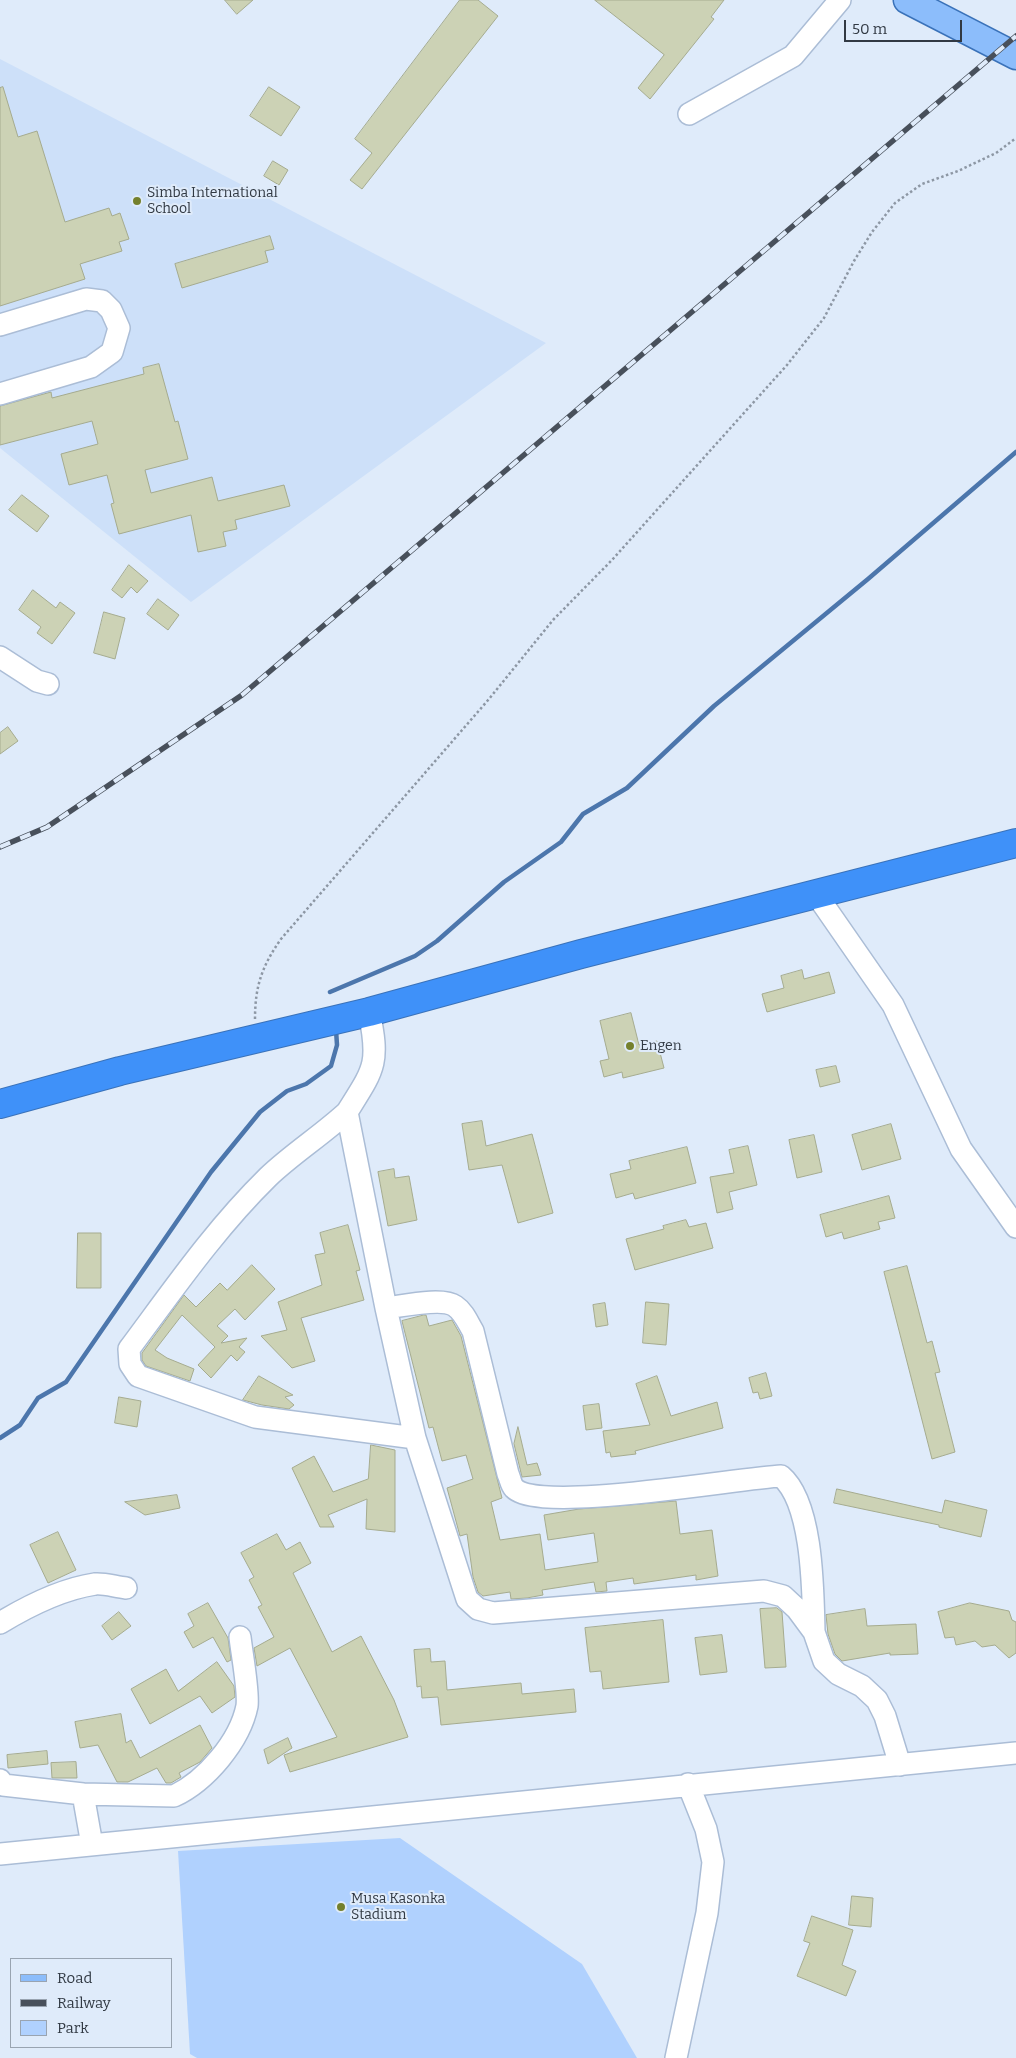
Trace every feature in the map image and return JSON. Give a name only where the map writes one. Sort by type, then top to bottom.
[{"type":"highway","points":[[0,1104],[120,1070],[369,1012],[581,954],[1016,843]]},
{"type":"main road","points":[[907,0],[1016,56]]},
{"type":"street","points":[[689,114],[793,56],[835,1]]},
{"type":"street","points":[[0,325],[86,299],[102,301],[111,310],[119,328],[112,352],[91,367],[0,394]]},
{"type":"street","points":[[0,657],[38,681],[48,684]]},
{"type":"street","points":[[816,894],[893,1005],[961,1149],[1016,1227]]},
{"type":"street","points":[[369,1012],[376,1042],[375,1062],[347,1112],[322,1136],[269,1176],[218,1230],[129,1349],[130,1364],[138,1376],[255,1417],[415,1438]]},
{"type":"street","points":[[347,1112],[386,1308],[415,1438],[468,1598],[478,1609],[493,1613],[764,1591],[783,1596],[814,1632]]},
{"type":"street","points":[[386,1308],[440,1302],[455,1305],[463,1314],[476,1341],[508,1474],[514,1488],[529,1496],[553,1499],[655,1492],[781,1476],[790,1484],[808,1542],[813,1590],[814,1632],[824,1662],[838,1674],[862,1686],[877,1700],[886,1716],[900,1765]]},
{"type":"street","points":[[0,1623],[22,1610],[74,1589],[97,1584],[126,1588]]},
{"type":"street","points":[[0,1780],[4,1784],[83,1794],[174,1796],[186,1790],[224,1755],[237,1734],[247,1705],[240,1637]]},
{"type":"street","points":[[0,1854],[435,1812],[688,1784],[1016,1753]]},
{"type":"street","points":[[676,2058],[707,1913],[713,1862],[706,1829],[688,1784]]},
{"type":"street","points":[[83,1794],[92,1845]]},
{"type":"path","points":[[254,1040],[255,993],[267,959],[281,939],[489,699],[553,620],[612,560],[787,365],[824,318],[858,254],[895,203],[922,184],[996,153],[1016,138]]},
{"type":"shaded area","name":"Simba International School","points":[[0,59],[546,343],[191,602],[0,448]]},
{"type":"green space","name":"Musa Kasonka Stadium","points":[[400,1838],[582,1964],[637,2058],[197,2058],[190,2054],[178,1851]]},
{"type":"building","points":[[225,0],[253,0],[237,14]]},
{"type":"building","points":[[460,0],[478,0],[498,16],[362,189],[350,180],[372,153],[355,139]]},
{"type":"building","points":[[595,0],[724,0],[711,17],[714,19],[650,99],[638,88],[664,55]]},
{"type":"building","points":[[3,87],[18,137],[37,131],[65,222],[109,208],[112,216],[120,213],[129,239],[119,242],[122,251],[80,264],[85,279],[0,306],[0,88]]},
{"type":"building","points":[[269,87],[300,107],[281,136],[250,116]]},
{"type":"building","points":[[273,161],[288,170],[279,185],[264,176]]},
{"type":"building","points":[[270,236],[274,249],[265,251],[268,262],[182,288],[175,264]]},
{"type":"building","points":[[159,364],[175,422],[178,421],[188,459],[145,470],[151,493],[212,477],[218,501],[284,485],[290,506],[235,520],[237,529],[223,532],[226,546],[198,552],[191,515],[119,534],[111,504],[114,503],[107,475],[69,485],[61,454],[98,444],[92,421],[0,445],[0,406],[51,392],[52,398],[144,374],[143,368]]},
{"type":"building","points":[[22,495],[49,516],[37,532],[9,510]]},
{"type":"building","points":[[129,565],[148,581],[137,593],[131,587],[122,598],[112,590]]},
{"type":"building","points":[[33,590],[56,608],[60,602],[75,613],[52,644],[37,633],[41,627],[19,610]]},
{"type":"building","points":[[158,599],[179,615],[168,630],[147,614]]},
{"type":"building","points":[[104,612],[125,618],[115,659],[94,653]]},
{"type":"building","points":[[8,727],[18,741],[0,754],[0,733]]},
{"type":"building","points":[[802,970],[804,979],[829,972],[835,993],[767,1012],[762,994],[784,988],[781,976]]},
{"type":"building","points":[[631,1013],[639,1045],[657,1041],[664,1068],[623,1078],[622,1072],[604,1077],[600,1061],[609,1059],[600,1021]]},
{"type":"building","points":[[836,1066],[840,1082],[820,1087],[816,1070]]},
{"type":"building","points":[[482,1121],[486,1146],[532,1134],[553,1213],[518,1223],[502,1165],[469,1170],[462,1124]]},
{"type":"building","points":[[891,1124],[901,1159],[862,1170],[852,1135]]},
{"type":"building","points":[[814,1135],[822,1172],[797,1178],[789,1140]]},
{"type":"building","points":[[748,1146],[757,1185],[729,1192],[733,1209],[717,1213],[710,1177],[734,1173],[729,1150]]},
{"type":"building","points":[[687,1147],[696,1183],[635,1199],[633,1193],[616,1198],[610,1174],[631,1169],[629,1161]]},
{"type":"building","points":[[394,1169],[395,1178],[409,1176],[417,1220],[388,1226],[378,1172]]},
{"type":"building","points":[[889,1196],[895,1218],[878,1222],[880,1229],[844,1239],[842,1232],[826,1237],[820,1215]]},
{"type":"building","points":[[686,1220],[689,1227],[706,1223],[713,1248],[635,1270],[626,1239],[664,1229],[663,1226]]},
{"type":"building","points":[[348,1225],[360,1270],[356,1271],[364,1300],[301,1318],[315,1361],[292,1368],[261,1336],[287,1330],[278,1302],[322,1285],[315,1255],[325,1253],[320,1233]]},
{"type":"building","points":[[78,1233],[101,1233],[101,1288],[77,1288]]},
{"type":"building","points":[[252,1265],[275,1289],[245,1320],[235,1309],[217,1326],[228,1336],[221,1343],[247,1338],[239,1347],[245,1352],[237,1361],[231,1355],[211,1378],[198,1365],[215,1347],[182,1315],[155,1350],[167,1358],[194,1369],[190,1381],[146,1366],[142,1360],[142,1353],[184,1295],[196,1307],[220,1283],[227,1290]]},
{"type":"building","points":[[907,1266],[927,1343],[932,1341],[940,1372],[935,1373],[955,1452],[932,1459],[884,1272]]},
{"type":"building","points":[[646,1302],[669,1304],[666,1345],[643,1343]]},
{"type":"building","points":[[605,1303],[608,1325],[596,1327],[593,1305]]},
{"type":"building","points":[[426,1315],[429,1326],[452,1320],[461,1336],[502,1498],[491,1502],[500,1540],[540,1534],[545,1570],[598,1562],[594,1533],[548,1540],[544,1515],[579,1509],[676,1501],[680,1534],[712,1530],[718,1576],[696,1580],[696,1575],[634,1584],[633,1578],[606,1582],[607,1591],[596,1592],[594,1582],[542,1590],[543,1595],[527,1598],[511,1599],[510,1592],[483,1596],[478,1592],[473,1577],[467,1534],[460,1536],[447,1488],[473,1479],[466,1455],[442,1461],[433,1427],[429,1428],[402,1321]]},
{"type":"building","points":[[766,1373],[772,1396],[760,1399],[758,1392],[753,1393],[749,1378]]},
{"type":"building","points":[[259,1376],[293,1395],[285,1397],[294,1405],[289,1409],[243,1400]]},
{"type":"building","points":[[657,1376],[671,1416],[717,1402],[723,1428],[635,1451],[636,1454],[611,1457],[610,1452],[606,1453],[603,1431],[650,1425],[636,1384]]},
{"type":"building","points":[[119,1397],[141,1401],[137,1427],[115,1423]]},
{"type":"building","points":[[599,1404],[602,1428],[586,1430],[583,1406]]},
{"type":"building","points":[[518,1427],[527,1465],[537,1463],[541,1475],[522,1477],[514,1444]]},
{"type":"building","points":[[371,1445],[395,1450],[395,1532],[366,1529],[367,1499],[328,1515],[334,1527],[320,1527],[292,1468],[314,1456],[333,1492],[368,1479]]},
{"type":"building","points":[[837,1489],[942,1513],[945,1500],[987,1510],[981,1537],[939,1527],[939,1525],[834,1503]]},
{"type":"building","points":[[177,1495],[180,1508],[145,1515],[125,1502]]},
{"type":"building","points":[[58,1532],[76,1570],[48,1583],[30,1545]]},
{"type":"building","points":[[277,1534],[286,1550],[300,1542],[311,1563],[293,1573],[332,1652],[361,1636],[394,1700],[408,1737],[290,1772],[284,1755],[337,1737],[290,1648],[257,1666],[254,1648],[274,1637],[258,1607],[262,1605],[249,1580],[254,1577],[241,1553]]},
{"type":"building","points":[[208,1603],[228,1638],[231,1660],[227,1662],[213,1637],[193,1648],[184,1632],[194,1626],[188,1614]]},
{"type":"building","points":[[970,1603],[1009,1611],[1012,1620],[1016,1622],[1016,1653],[1009,1658],[995,1645],[982,1647],[975,1641],[956,1645],[954,1637],[945,1638],[938,1612]]},
{"type":"building","points":[[777,1608],[782,1612],[786,1667],[765,1668],[760,1609]]},
{"type":"building","points":[[865,1609],[867,1626],[916,1624],[918,1654],[890,1655],[890,1653],[842,1661],[835,1654],[828,1634],[826,1615]]},
{"type":"building","points":[[119,1612],[131,1626],[112,1640],[102,1626]]},
{"type":"building","points":[[663,1620],[669,1682],[603,1689],[601,1671],[590,1672],[585,1628]]},
{"type":"building","points":[[722,1635],[727,1672],[700,1675],[695,1638]]},
{"type":"building","points":[[430,1649],[431,1662],[445,1661],[447,1690],[521,1683],[522,1694],[574,1689],[576,1712],[441,1725],[438,1697],[422,1698],[421,1686],[417,1687],[414,1650]]},
{"type":"building","points":[[217,1662],[234,1686],[235,1697],[212,1713],[200,1696],[150,1724],[131,1689],[166,1669],[178,1691]]},
{"type":"building","points":[[121,1714],[126,1743],[131,1740],[140,1758],[200,1725],[212,1748],[200,1762],[179,1773],[181,1777],[171,1783],[166,1783],[157,1768],[128,1782],[117,1782],[98,1745],[80,1748],[75,1722]]},
{"type":"building","points":[[288,1738],[292,1748],[268,1764],[264,1750]]},
{"type":"building","points":[[47,1751],[48,1764],[8,1768],[7,1755]]},
{"type":"building","points":[[76,1762],[77,1778],[52,1778],[51,1763]]},
{"type":"building","points":[[852,1896],[873,1898],[871,1927],[849,1925]]},
{"type":"building","points":[[812,1916],[853,1930],[842,1965],[856,1971],[846,1996],[797,1976],[810,1943],[804,1941]]},
{"type":"waterway","points":[[330,992],[415,956],[437,941],[504,882],[561,842],[583,814],[627,788],[714,706],[868,579],[1016,452]]},
{"type":"waterway","points":[[0,1438],[20,1425],[38,1398],[66,1382],[211,1172],[260,1112],[287,1091],[306,1084],[331,1066],[337,1045],[336,1030]]},
{"type":"railway","points":[[0,847],[47,827],[242,695],[1016,36]]},
{"type":"place","name":"Simba International School","points":[[137,201]]},
{"type":"place","name":"Engen","points":[[630,1046]]},
{"type":"place","name":"Musa Kasonka Stadium","points":[[341,1907]]}]
